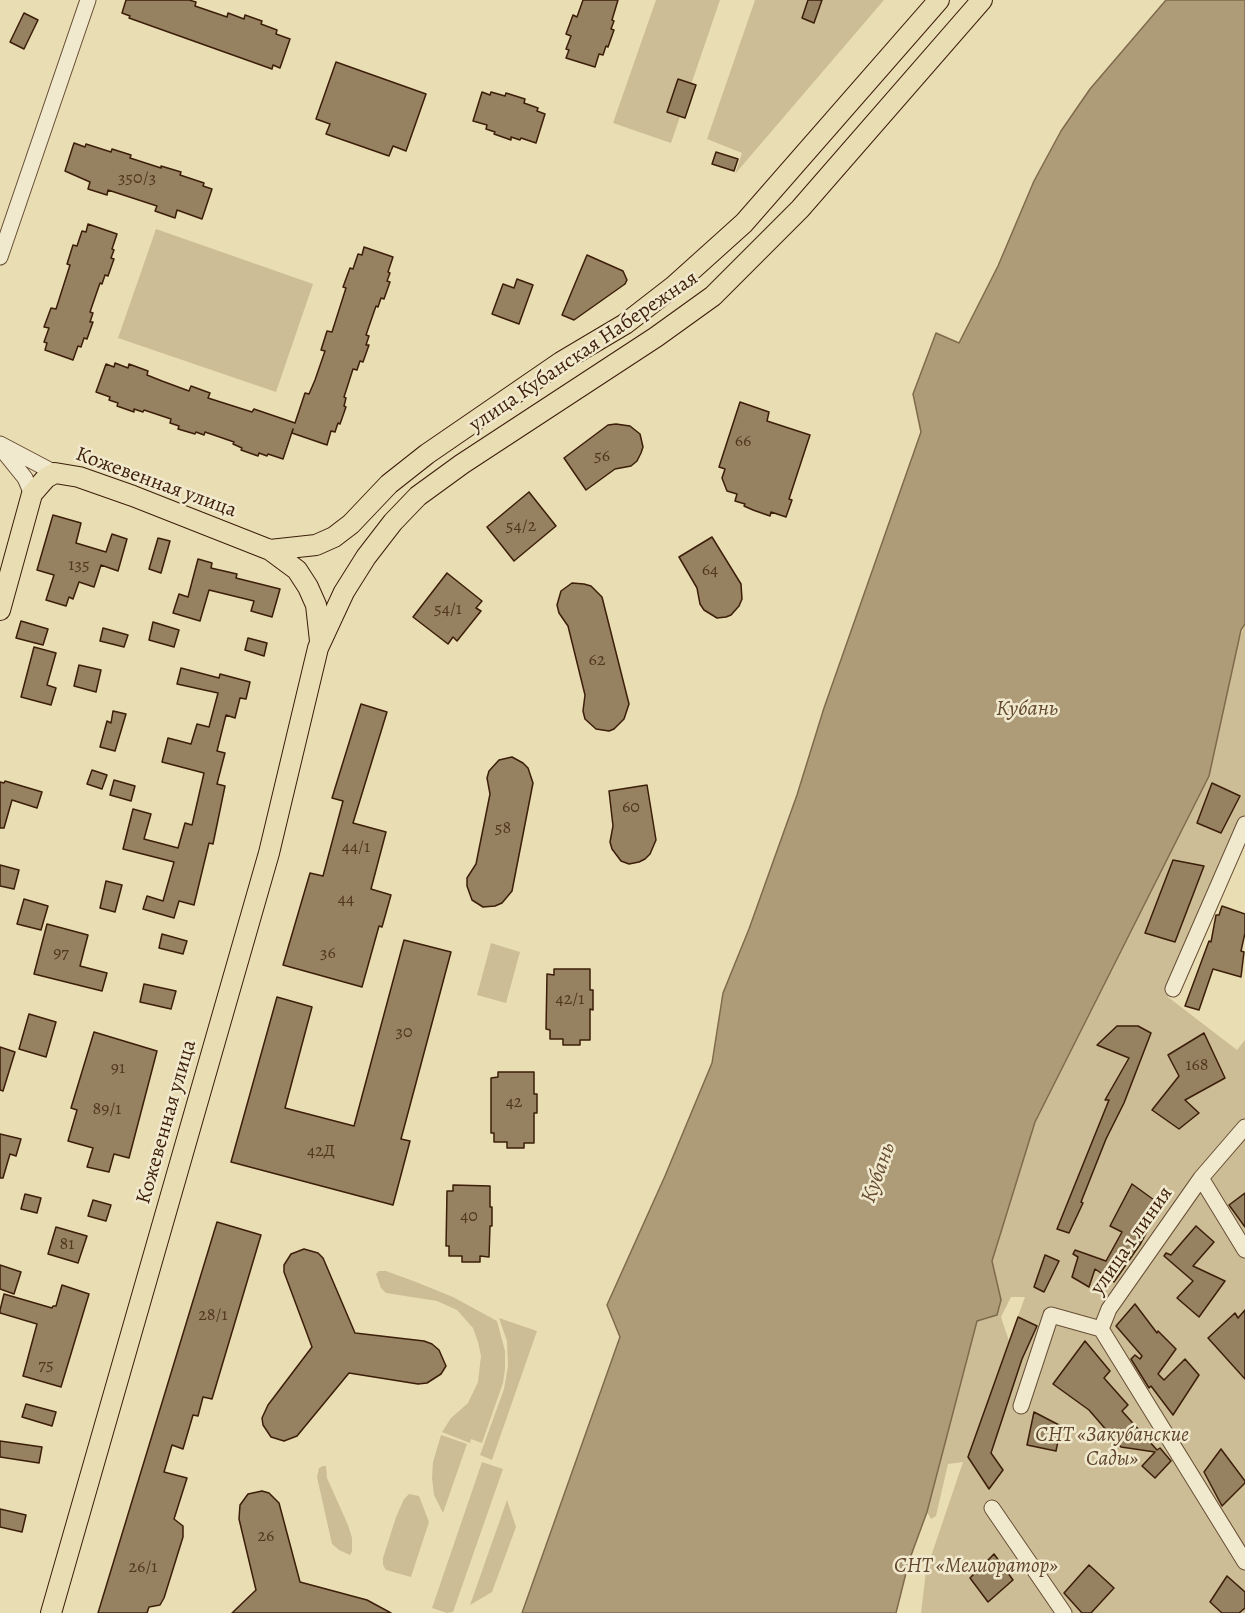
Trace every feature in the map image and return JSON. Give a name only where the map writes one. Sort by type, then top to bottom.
[{"type":"main road","name":"улица Кубанская Набережная","points":[[270,550],[316,545],[334,537],[351,524],[389,484],[428,454],[561,362],[625,324],[674,286],[744,223],[939,0]]},
{"type":"main road","name":"улица Кубанская Набережная","points":[[320,641],[344,592],[366,557],[393,522],[418,496],[462,464],[656,337],[713,296],[800,208],[982,0]]},
{"type":"main road","name":"Кожевенная улица","points":[[32,494],[46,478],[55,473],[79,477],[134,496],[270,550]]},
{"type":"main road","points":[[0,610],[32,494]]},
{"type":"main road","points":[[270,550],[297,570],[308,587],[316,605],[320,641]]},
{"type":"main road","name":"Кожевенная улица","points":[[51,1613],[269,853],[320,641]]},
{"type":"street","points":[[0,257],[88,0]]},
{"type":"street","points":[[0,446],[55,473]]},
{"type":"street","points":[[0,446],[25,478],[32,494]]},
{"type":"street","points":[[1173,989],[1245,824]]},
{"type":"street","name":"улица 1 линия","points":[[1101,1329],[1109,1309],[1201,1178],[1245,1127]]},
{"type":"street","points":[[1201,1178],[1245,1250]]},
{"type":"street","points":[[1021,1406],[1051,1315],[1101,1329],[1245,1562]]},
{"type":"street","points":[[992,1508],[1064,1613]]},
{"type":"green space","points":[[656,0],[720,0],[671,143],[613,123]]},
{"type":"green space","points":[[755,0],[884,0],[735,174],[742,153],[707,139]]},
{"type":"green space","points":[[156,229],[313,284],[276,392],[118,338]]},
{"type":"green space","name":"СНТ «Закубанские Сады»","points":[[1245,624],[1245,816],[1227,845],[1168,988],[1168,997],[1237,1050],[1245,1040],[1245,1613],[921,1613],[926,1571],[963,1462],[948,1464],[936,1516],[931,1519],[927,1512],[977,1320],[997,1315],[1001,1300],[992,1261],[1035,1122],[1138,918]],"holes":[[[1011,1297],[1025,1297],[1009,1341],[1001,1317]]]},
{"type":"green space","points":[[491,943],[520,952],[506,1003],[477,995]]},
{"type":"green space","points":[[379,1271],[386,1271],[453,1297],[497,1321],[505,1351],[505,1369],[503,1383],[482,1443],[471,1439],[470,1443],[442,1432],[451,1418],[468,1403],[478,1382],[481,1356],[473,1328],[457,1310],[437,1301],[386,1293],[381,1288],[376,1274]]},
{"type":"green space","points":[[499,1318],[537,1331],[492,1460],[480,1455],[504,1389],[508,1366],[507,1341]]},
{"type":"green space","points":[[441,1435],[467,1444],[443,1513],[434,1495],[432,1478],[433,1462]]},
{"type":"green space","points":[[482,1462],[503,1469],[453,1612],[447,1613],[432,1608]]},
{"type":"green space","points":[[326,1466],[327,1478],[352,1538],[350,1555],[332,1544],[317,1477],[319,1468]]},
{"type":"green space","points":[[409,1494],[419,1496],[429,1522],[411,1577],[386,1570],[383,1565],[383,1558],[396,1517],[404,1499]]},
{"type":"green space","points":[[507,1500],[516,1527],[492,1592],[470,1605]]},
{"type":"water","name":"Кубань","points":[[1166,0],[1245,0],[1245,624],[1241,630],[1209,776],[1035,1122],[992,1261],[1001,1300],[997,1315],[977,1321],[927,1512],[909,1561],[896,1613],[522,1613],[620,1337],[607,1305],[665,1176],[712,1063],[723,993],[749,929],[797,795],[824,708],[921,432],[913,394],[936,333],[959,343],[998,266],[1034,181],[1061,131],[1090,89]]},
{"type":"building","points":[[126,0],[189,0],[196,2],[195,6],[227,17],[228,13],[244,19],[245,15],[262,21],[261,24],[277,30],[276,34],[290,39],[280,68],[273,65],[272,69],[129,18],[130,16],[122,13]]},
{"type":"building","points":[[583,0],[618,0],[612,20],[614,21],[611,29],[614,30],[608,47],[606,46],[603,55],[599,54],[595,67],[566,58],[569,50],[566,49],[571,36],[566,34],[573,15],[577,17]]},
{"type":"building","points":[[808,0],[822,0],[814,23],[802,18]]},
{"type":"building","points":[[24,13],[38,20],[24,49],[10,42]]},
{"type":"building","points":[[336,62],[426,94],[406,151],[393,146],[389,156],[326,134],[330,124],[316,119]]},
{"type":"building","points":[[678,79],[696,85],[685,118],[667,112]]},
{"type":"building","points":[[482,92],[505,96],[506,93],[525,99],[524,103],[538,108],[537,111],[545,114],[536,143],[521,138],[520,140],[511,137],[511,140],[486,129],[487,125],[473,121]]},
{"type":"building","points":[[74,143],[85,147],[86,144],[111,152],[112,149],[131,155],[130,158],[181,172],[180,175],[204,183],[203,186],[212,189],[202,219],[177,210],[175,218],[155,211],[157,206],[108,190],[107,195],[88,189],[90,182],[65,171]]},
{"type":"building","points":[[716,152],[738,159],[734,171],[712,164]]},
{"type":"building","points":[[88,224],[117,234],[112,249],[114,250],[111,258],[114,259],[108,276],[105,275],[102,284],[100,283],[90,312],[93,313],[90,322],[93,322],[87,339],[84,338],[81,347],[78,346],[73,360],[45,350],[47,343],[44,342],[49,328],[44,327],[51,308],[56,309],[70,265],[67,264],[73,245],[77,246],[82,231],[86,232]]},
{"type":"building","points":[[364,247],[393,257],[388,272],[390,273],[387,281],[390,282],[384,299],[381,298],[378,307],[376,306],[366,335],[369,336],[366,345],[369,345],[363,362],[360,361],[357,370],[353,369],[344,397],[346,407],[340,424],[338,423],[335,432],[331,431],[327,445],[292,433],[293,429],[283,459],[268,454],[267,456],[259,453],[258,456],[241,450],[242,448],[233,444],[234,442],[205,432],[204,435],[196,432],[195,434],[178,429],[179,426],[170,423],[171,419],[144,410],[143,412],[134,409],[134,412],[117,406],[118,403],[109,400],[110,397],[96,392],[106,364],[114,367],[115,363],[128,368],[129,364],[148,371],[147,375],[189,391],[191,386],[210,393],[208,398],[252,412],[254,409],[295,423],[305,393],[309,394],[315,380],[325,351],[321,350],[327,331],[332,332],[350,268],[353,269],[358,254],[362,255]]},
{"type":"building","points":[[587,255],[623,271],[627,280],[625,284],[574,320],[562,315]]},
{"type":"building","points":[[517,279],[533,285],[519,324],[492,314],[503,284],[514,288]]},
{"type":"building","points":[[740,402],[769,412],[767,421],[810,435],[789,499],[792,500],[786,517],[771,512],[770,516],[753,510],[735,501],[737,494],[727,491],[722,478],[725,469],[719,467]]},
{"type":"building","points":[[608,425],[630,426],[640,434],[643,447],[641,453],[631,466],[615,469],[586,490],[564,458]]},
{"type":"building","points":[[529,492],[556,526],[514,561],[487,527]]},
{"type":"building","points":[[53,515],[81,523],[76,543],[106,552],[112,534],[127,539],[118,571],[101,565],[94,587],[79,582],[73,599],[69,597],[66,606],[46,600],[54,575],[37,570]]},
{"type":"building","points":[[712,537],[741,584],[742,599],[739,606],[726,617],[717,618],[704,610],[700,604],[697,588],[679,557]]},
{"type":"building","points":[[158,538],[170,541],[161,573],[149,569]]},
{"type":"building","points":[[198,559],[212,563],[211,568],[237,574],[236,578],[280,589],[272,617],[251,611],[254,601],[209,590],[200,621],[173,613],[179,594],[188,597]]},
{"type":"building","points":[[447,573],[482,601],[476,608],[481,611],[457,641],[453,637],[448,644],[413,617]]},
{"type":"building","points":[[572,583],[591,586],[602,597],[629,704],[624,719],[609,731],[596,729],[585,719],[583,711],[585,695],[568,626],[559,613],[557,605],[561,591]]},
{"type":"building","points":[[21,621],[48,629],[43,645],[16,638]]},
{"type":"building","points":[[153,622],[179,630],[174,647],[149,640]]},
{"type":"building","points":[[103,628],[128,635],[124,647],[100,641]]},
{"type":"building","points":[[248,638],[267,643],[264,656],[245,650]]},
{"type":"building","points":[[34,647],[56,653],[47,685],[56,688],[51,705],[21,697]]},
{"type":"building","points":[[79,665],[101,670],[96,692],[74,686]]},
{"type":"building","points":[[181,668],[219,678],[220,674],[250,682],[246,699],[240,698],[235,718],[226,715],[217,751],[225,753],[217,784],[225,786],[213,844],[209,843],[194,905],[179,901],[174,918],[143,909],[147,896],[163,901],[174,862],[123,849],[133,809],[151,814],[144,839],[178,848],[185,823],[192,825],[204,773],[162,762],[168,738],[191,744],[197,724],[209,727],[218,693],[177,684]]},
{"type":"building","points":[[361,704],[387,712],[353,823],[386,832],[371,889],[391,895],[382,927],[379,926],[362,987],[283,965],[310,873],[323,876],[343,801],[332,798]]},
{"type":"building","points":[[113,711],[126,714],[115,751],[100,747],[107,721],[111,723]]},
{"type":"building","points":[[512,757],[528,768],[533,783],[512,891],[502,903],[483,907],[472,900],[467,878],[476,864],[490,794],[487,778],[489,771],[499,760]]},
{"type":"building","points":[[92,770],[107,775],[102,789],[87,784]]},
{"type":"building","points":[[114,780],[135,786],[131,801],[110,795]]},
{"type":"building","points":[[5,781],[42,792],[37,808],[12,800],[4,828],[0,828],[0,782]]},
{"type":"building","points":[[1212,783],[1240,796],[1221,833],[1197,823]]},
{"type":"building","points":[[647,785],[656,840],[650,854],[645,859],[629,864],[621,861],[610,842],[613,826],[609,791]]},
{"type":"building","points":[[1173,860],[1204,866],[1175,942],[1145,933]]},
{"type":"building","points":[[0,865],[19,870],[14,889],[0,886]]},
{"type":"building","points":[[106,881],[122,885],[115,912],[100,908]]},
{"type":"building","points":[[24,899],[48,906],[41,930],[17,924]]},
{"type":"building","points":[[1222,906],[1245,914],[1241,977],[1213,969],[1199,1010],[1185,1006],[1209,941],[1211,942],[1216,915],[1219,915]]},
{"type":"building","points":[[47,924],[88,935],[80,966],[107,973],[102,991],[34,974]]},
{"type":"building","points":[[162,934],[187,941],[183,954],[159,948]]},
{"type":"building","points":[[404,940],[451,952],[401,1139],[410,1141],[393,1205],[231,1162],[277,997],[312,1007],[285,1108],[354,1126]]},
{"type":"building","points":[[554,969],[590,969],[593,1010],[590,1009],[590,1040],[580,1040],[580,1045],[563,1045],[563,1039],[550,1039],[550,1030],[546,1029],[547,974],[554,975]]},
{"type":"building","points":[[144,984],[176,991],[171,1009],[140,1002]]},
{"type":"building","points":[[29,1014],[56,1022],[46,1057],[19,1049]]},
{"type":"building","points":[[1117,1026],[1138,1026],[1151,1033],[1069,1233],[1057,1229],[1109,1100],[1105,1100],[1129,1058],[1097,1045]]},
{"type":"building","points":[[94,1032],[157,1051],[129,1158],[114,1154],[109,1172],[87,1167],[93,1148],[68,1141],[77,1110],[71,1108]]},
{"type":"building","points":[[1204,1033],[1225,1078],[1185,1100],[1199,1113],[1179,1129],[1152,1110],[1179,1076],[1168,1055]]},
{"type":"building","points":[[0,1047],[15,1052],[3,1091],[0,1090]]},
{"type":"building","points":[[498,1072],[534,1072],[537,1113],[534,1113],[534,1143],[524,1143],[524,1148],[507,1148],[507,1142],[494,1142],[494,1133],[491,1133],[491,1078],[498,1077]]},
{"type":"building","points":[[0,1134],[21,1139],[16,1156],[10,1154],[3,1178],[0,1178]]},
{"type":"building","points":[[1132,1184],[1161,1205],[1141,1243],[1114,1282],[1095,1269],[1089,1287],[1072,1277],[1078,1257],[1073,1254],[1075,1250],[1106,1261],[1122,1232],[1110,1226]]},
{"type":"building","points":[[453,1185],[490,1186],[492,1226],[490,1226],[489,1257],[480,1256],[480,1262],[462,1262],[462,1256],[449,1256],[449,1246],[446,1246],[447,1191],[453,1191]]},
{"type":"building","points":[[1245,1193],[1245,1227],[1229,1205]]},
{"type":"building","points":[[25,1194],[41,1198],[37,1213],[21,1209]]},
{"type":"building","points":[[93,1200],[111,1205],[106,1221],[88,1216]]},
{"type":"building","points":[[217,1222],[261,1235],[212,1399],[203,1397],[198,1416],[193,1415],[183,1449],[172,1445],[164,1472],[187,1478],[174,1519],[183,1526],[183,1537],[160,1605],[149,1607],[147,1613],[98,1613]]},
{"type":"building","points":[[1196,1226],[1214,1242],[1193,1266],[1225,1281],[1199,1317],[1177,1298],[1193,1281],[1164,1256],[1166,1253],[1171,1255]]},
{"type":"building","points":[[56,1227],[87,1236],[78,1263],[48,1254]]},
{"type":"building","points":[[304,1249],[318,1253],[323,1258],[355,1333],[424,1341],[439,1350],[446,1366],[441,1374],[427,1383],[418,1384],[349,1373],[297,1436],[284,1441],[271,1437],[263,1425],[262,1418],[268,1405],[312,1347],[284,1272],[284,1265],[291,1254]]},
{"type":"building","points":[[1045,1255],[1059,1261],[1044,1292],[1034,1287]]},
{"type":"building","points":[[0,1265],[21,1272],[14,1294],[0,1289]]},
{"type":"building","points":[[62,1285],[89,1294],[61,1387],[23,1376],[37,1324],[0,1313],[0,1310],[4,1294],[52,1308],[56,1306]]},
{"type":"building","points":[[1135,1304],[1157,1333],[1158,1331],[1176,1349],[1158,1374],[1164,1380],[1185,1359],[1199,1375],[1173,1415],[1151,1386],[1149,1388],[1131,1359],[1135,1355],[1140,1359],[1142,1356],[1116,1326]]},
{"type":"building","points":[[1245,1310],[1245,1379],[1208,1338],[1235,1313],[1238,1318]]},
{"type":"building","points":[[1018,1317],[1037,1326],[1022,1359],[991,1453],[1003,1470],[989,1489],[968,1457]]},
{"type":"building","points":[[1085,1341],[1110,1371],[1104,1378],[1128,1405],[1122,1411],[1157,1450],[1160,1448],[1171,1461],[1155,1478],[1142,1466],[1155,1452],[1121,1447],[1089,1410],[1053,1384]]},
{"type":"building","points":[[26,1404],[56,1412],[52,1426],[22,1417]]},
{"type":"building","points":[[1034,1412],[1061,1426],[1056,1451],[1027,1445]]},
{"type":"building","points":[[0,1441],[42,1447],[39,1463],[0,1457]]},
{"type":"building","points":[[1221,1449],[1245,1481],[1222,1506],[1204,1472]]},
{"type":"building","points":[[262,1491],[269,1493],[279,1503],[300,1582],[367,1600],[391,1613],[232,1613],[256,1590],[239,1519],[240,1505],[248,1494]]},
{"type":"building","points":[[0,1509],[26,1515],[22,1532],[0,1527]]},
{"type":"building","points":[[994,1554],[1013,1580],[988,1602],[970,1578]]},
{"type":"building","points":[[1089,1565],[1114,1588],[1091,1613],[1082,1613],[1064,1593]]},
{"type":"building","points":[[1227,1576],[1245,1592],[1245,1608],[1239,1613],[1222,1613],[1210,1602]]},
{"type":"park label","name":"СНТ «Мелиоратор»","points":[[976,1567]]}]
